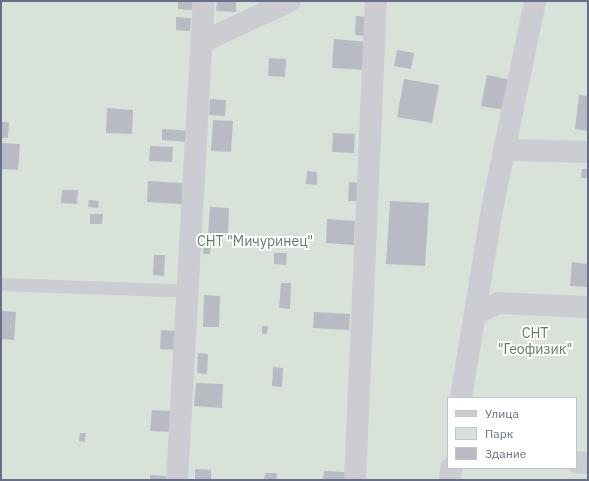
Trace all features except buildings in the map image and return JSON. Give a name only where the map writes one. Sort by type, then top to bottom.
[{"type":"street","points":[[177,480],[204,1]]},
{"type":"street","points":[[202,42],[290,1]]},
{"type":"street","points":[[355,480],[376,1]]},
{"type":"street","points":[[461,397],[505,150],[535,1]]},
{"type":"street","points":[[505,150],[588,152]]},
{"type":"street","points":[[475,314],[499,302],[588,307]]},
{"type":"street","points":[[577,462],[588,463]]},
{"type":"street","points":[[450,480],[451,469]]},
{"type":"lane","points":[[1,284],[188,291]]},
{"type":"green space","name":"СНТ \"Мичуринец\"","points":[[1,1],[588,1],[588,480],[1,480]]},
{"type":"park label","name":"СНТ \"Геофизик\"","points":[[535,342]]}]
